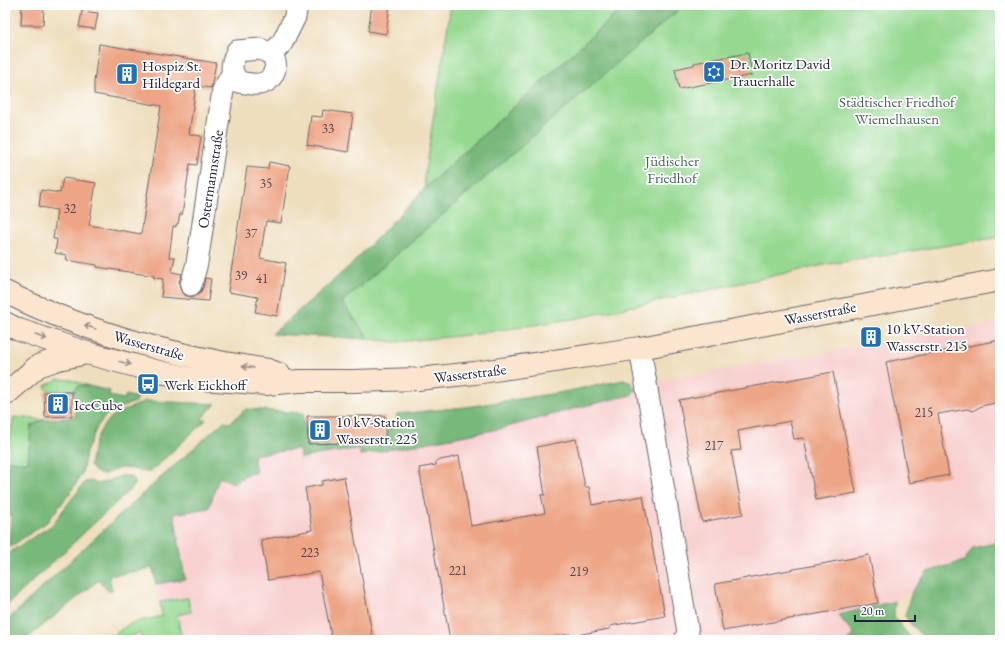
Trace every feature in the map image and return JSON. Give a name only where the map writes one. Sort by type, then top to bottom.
[{"type":"main road","name":"Wasserstraße","points":[[5,323],[20,330],[87,353],[151,370],[189,378],[267,384],[299,381],[418,379],[475,373],[640,348],[1000,280]]},
{"type":"main road","name":"Wasserstraße","points":[[5,292],[44,310],[144,345],[195,358],[268,370],[299,381]]},
{"type":"main road","name":"Wasserstraße","points":[[5,395],[38,366],[58,359],[87,353]]},
{"type":"street","points":[[232,74],[239,82],[257,85],[265,83],[274,73],[276,61],[271,54],[282,43],[295,17],[297,5]]},
{"type":"street","name":"Ostermannstraße","points":[[191,285],[197,263],[223,90],[232,74],[231,63],[237,51],[260,49],[271,54]]},
{"type":"street","points":[[640,348],[688,632],[685,640]]},
{"type":"shaded area","points":[[1000,322],[1000,542],[973,548],[964,561],[927,572],[912,591],[895,601],[847,640],[165,640],[153,568],[154,518],[215,455],[389,445],[618,388]]},
{"type":"green space","points":[[451,5],[626,5],[425,188],[424,178]]},
{"type":"green space","points":[[626,5],[684,5],[342,302],[369,339],[272,334],[351,265],[425,188]]},
{"type":"green space","name":"Jüdischer Friedhof","points":[[666,5],[1000,5],[1000,237],[824,265],[578,318],[469,335],[396,342],[369,339],[341,302],[569,89]]},
{"type":"green space","points":[[58,379],[72,380],[89,386],[78,386],[74,391],[48,391],[45,386]]},
{"type":"green space","points":[[624,380],[631,383],[636,390],[631,395],[499,429],[360,455],[360,448],[300,458],[299,449],[253,455],[256,473],[247,474],[234,483],[219,477],[209,508],[174,514],[185,579],[156,584],[153,568],[109,576],[112,590],[108,591],[99,580],[25,640],[5,640],[5,622],[127,508],[223,422],[230,423],[246,409],[303,413],[307,446],[387,444],[388,427],[396,427],[397,414],[466,407],[558,393]]},
{"type":"green space","points":[[78,386],[89,386],[110,391],[109,396],[124,399],[126,395],[137,398],[135,402],[114,410],[106,415],[97,427],[86,452],[82,474],[70,493],[47,522],[10,547],[11,515],[5,514],[8,461],[28,462],[31,426],[43,420],[75,417],[74,391]]},
{"type":"green space","points":[[145,401],[216,404],[201,419],[206,420],[150,472],[122,468],[106,474],[95,472],[90,466],[93,451],[98,435],[106,422],[122,411]]},
{"type":"green space","points":[[14,417],[43,420],[31,426],[28,462],[9,461],[11,432]]},
{"type":"green space","points":[[121,476],[129,476],[134,479],[135,485],[5,607],[5,556],[51,526],[85,482],[91,481],[99,484]]},
{"type":"green space","points":[[1000,542],[1000,640],[926,640],[905,616],[912,591],[927,572],[964,561],[973,548]]},
{"type":"green space","points":[[188,598],[191,612],[177,615],[182,640],[142,640],[140,632],[124,640],[107,640],[129,624],[162,616],[160,602]]},
{"type":"green space","points":[[895,601],[894,618],[913,640],[847,640],[854,634],[838,615]]},
{"type":"building","points":[[22,5],[44,5],[43,25],[21,25]]},
{"type":"building","points":[[372,5],[390,5],[386,34],[368,31]]},
{"type":"building","points":[[82,11],[98,13],[95,29],[79,27]]},
{"type":"building","points":[[99,44],[216,63],[211,88],[196,86],[189,134],[201,136],[197,165],[190,164],[182,215],[180,214],[176,227],[173,226],[169,257],[175,257],[172,272],[182,274],[179,282],[180,288],[182,293],[187,296],[194,297],[199,294],[203,288],[205,278],[211,279],[208,301],[161,297],[163,279],[154,278],[154,276],[97,267],[97,265],[66,260],[67,255],[55,253],[57,239],[53,239],[57,210],[39,207],[41,190],[60,193],[63,178],[96,183],[89,225],[141,234],[161,106],[94,94]]},
{"type":"building","name":"Dr. Moritz David Trauerhalle","points":[[748,53],[752,75],[679,89],[675,69],[694,65],[694,63]]},
{"type":"building","points":[[323,110],[353,114],[348,152],[307,145],[311,116],[322,117]]},
{"type":"building","points":[[269,162],[290,166],[281,223],[266,221],[260,258],[286,263],[277,316],[255,312],[258,297],[228,292],[247,167],[268,169]]},
{"type":"building","points":[[1000,340],[1000,402],[981,406],[973,411],[967,409],[938,414],[949,475],[909,483],[886,362]]},
{"type":"building","points":[[833,372],[856,493],[816,500],[804,438],[794,439],[790,421],[738,431],[741,450],[731,451],[743,514],[702,522],[679,400]]},
{"type":"building","name":"IceCube","points":[[44,392],[72,392],[72,416],[45,417]]},
{"type":"building","points":[[307,416],[385,416],[385,442],[308,444]]},
{"type":"building","points":[[576,439],[585,487],[589,487],[592,505],[643,496],[665,616],[610,626],[610,629],[570,636],[570,634],[534,640],[450,640],[419,468],[436,465],[436,461],[459,456],[471,526],[545,513],[541,495],[545,495],[537,447]]},
{"type":"building","points":[[344,477],[373,640],[332,640],[319,572],[268,580],[261,540],[312,530],[305,488],[322,485],[322,481]]},
{"type":"building","points":[[869,555],[878,603],[723,631],[715,584]]},
{"type":"place","name":"Dr. Moritz David Trauerhalle","points":[[714,72]]},
{"type":"place","name":"Hospiz St. Hildegard","points":[[127,74]]},
{"type":"place","name":"10 kV-Station Wasserstr. 215","points":[[871,337]]},
{"type":"place","name":"Werk Eickhoff","points":[[148,384]]},
{"type":"place","name":"IceCube","points":[[58,404]]},
{"type":"place","name":"10 kV-Station Wasserstr. 225","points":[[320,430]]},
{"type":"park label","name":"Städtischer Friedhof Wiemelhausen","points":[[897,110]]}]
